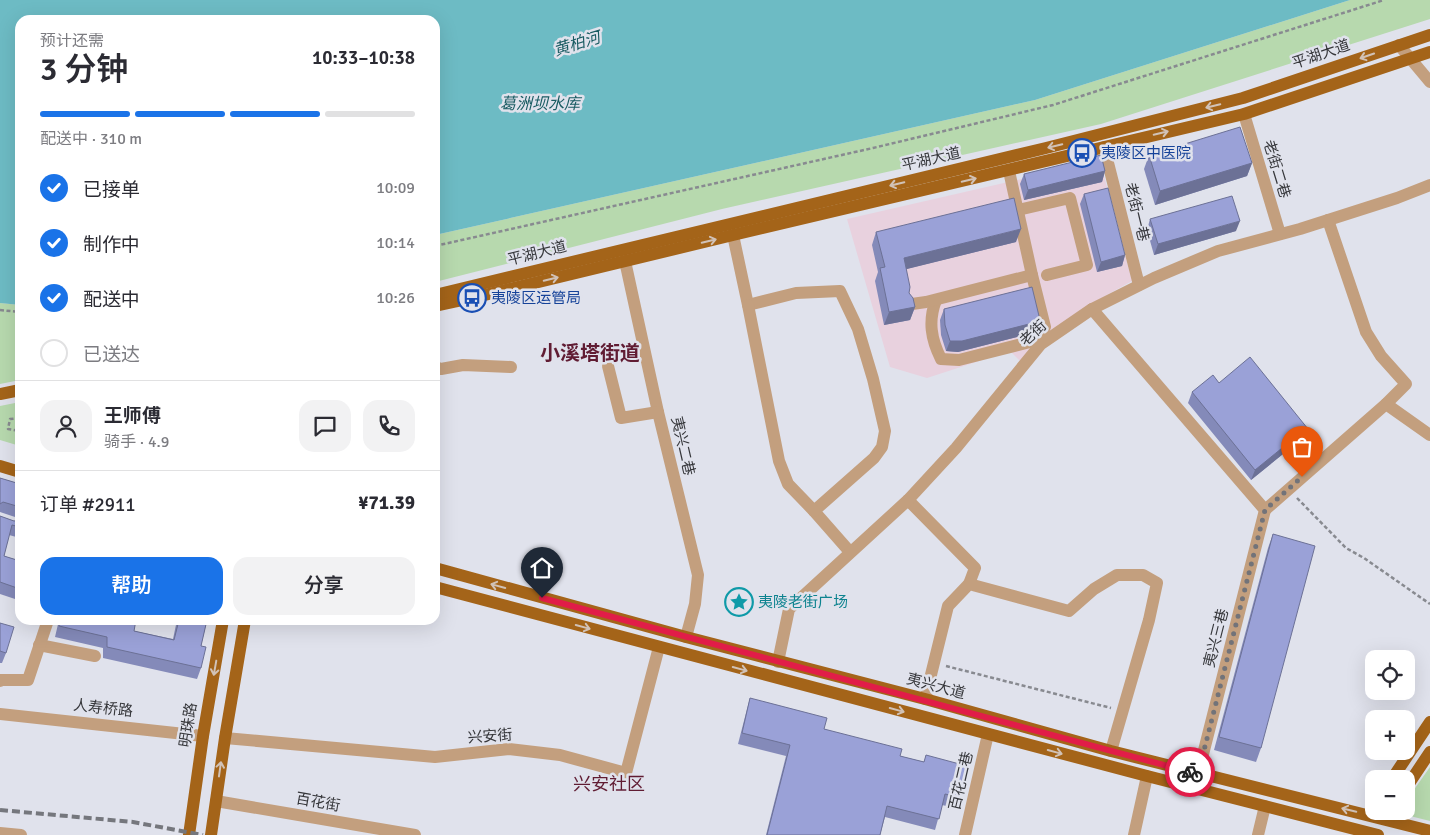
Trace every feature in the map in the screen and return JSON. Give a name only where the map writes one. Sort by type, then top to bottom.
[{"type":"main road","name":"平湖大道","points":[[440,294],[1243,98],[1430,35]]},
{"type":"main road","name":"平湖大道","points":[[440,305],[1244,114],[1430,52]]},
{"type":"main road","points":[[0,394],[15,391]]},
{"type":"main road","points":[[0,466],[15,470]]},
{"type":"main road","name":"夷兴大道","points":[[440,569],[686,638],[1198,774],[1365,809]]},
{"type":"main road","points":[[440,588],[1265,806],[1360,833],[1379,835],[1386,820]]},
{"type":"main road","name":"明珠路","points":[[189,835],[202,736],[223,625]]},
{"type":"main road","points":[[211,835],[244,625]]},
{"type":"main road","points":[[1398,770],[1430,722]]},
{"type":"main road","points":[[1415,774],[1430,752]]},
{"type":"main road","points":[[1360,833],[1366,820]]},
{"type":"main road","name":"夷兴大道","points":[[1402,820],[1430,831]]},
{"type":"street","points":[[1399,45],[1430,82]]},
{"type":"street","name":"老街二巷","points":[[1244,114],[1280,234]]},
{"type":"street","name":"老街一巷","points":[[1104,147],[1110,188],[1139,285]]},
{"type":"street","points":[[936,300],[931,313],[931,324],[935,347],[942,359],[959,360],[1034,341],[1045,327],[1009,170]]},
{"type":"street","name":"老街","points":[[778,662],[789,609],[908,500],[956,448],[1041,344],[1092,309],[1139,285],[1218,250],[1328,220],[1397,198],[1430,185]]},
{"type":"street","points":[[1018,210],[1075,197],[1087,265],[1047,275]]},
{"type":"street","points":[[1092,309],[1265,510],[1386,404],[1406,384],[1381,356],[1366,332],[1328,220]]},
{"type":"street","points":[[733,235],[779,461],[788,484],[850,552]]},
{"type":"street","name":"夷兴二巷","points":[[626,261],[658,412],[698,575],[695,604],[686,638]]},
{"type":"street","points":[[912,304],[936,300],[1032,275]]},
{"type":"street","points":[[748,305],[796,293],[840,291],[858,328],[873,379],[885,431],[882,447],[874,458],[814,511]]},
{"type":"street","points":[[440,369],[462,365],[511,367]]},
{"type":"street","points":[[608,366],[621,418],[658,412]]},
{"type":"street","points":[[1386,404],[1430,435]]},
{"type":"street","points":[[908,500],[975,568],[969,584],[948,606],[925,700]]},
{"type":"street","name":"夷兴三巷","points":[[1198,774],[1265,510]]},
{"type":"street","points":[[969,584],[1069,612],[1094,589],[1117,575],[1143,575],[1157,583],[1111,751]]},
{"type":"street","points":[[0,682],[1,680],[28,680],[46,625]]},
{"type":"street","points":[[39,645],[95,656]]},
{"type":"street","name":"兴安街","points":[[225,738],[435,757],[509,749],[560,754],[626,773],[659,647]]},
{"type":"street","name":"人寿桥路","points":[[0,714],[202,736]]},
{"type":"street","name":"百花二巷","points":[[965,835],[988,734]]},
{"type":"street","points":[[1134,835],[1146,776]]},
{"type":"street","name":"百花街","points":[[216,801],[415,835]]},
{"type":"street","points":[[1258,835],[1265,806]]},
{"type":"street","points":[[0,833],[21,835]]},
{"type":"path","points":[[440,245],[863,150],[1054,104],[1384,0]]},
{"type":"path","points":[[0,310],[15,312]]},
{"type":"path","points":[[15,418],[10,419],[8,430],[15,431]]},
{"type":"path","points":[[1289,490],[1346,548],[1364,558],[1430,604]]},
{"type":"path","points":[[933,663],[1123,712]]},
{"type":"shaded area","points":[[1100,161],[1132,281],[1087,306],[1020,361],[1010,351],[927,378],[890,367],[847,219]]},
{"type":"green space","points":[[1350,0],[1430,0],[1430,19],[1101,124],[722,209],[440,281],[440,234],[1035,100]]},
{"type":"green space","points":[[0,303],[15,304],[15,381],[0,384]]},
{"type":"green space","points":[[15,403],[15,444],[0,440],[0,406]]},
{"type":"green space","points":[[1430,767],[1430,821],[1415,817],[1415,788]]},
{"type":"water","name":"葛洲坝水库","points":[[0,0],[1350,0],[1035,100],[440,234],[440,15],[15,15],[15,304],[0,303]]},
{"type":"building","points":[[1240,127],[1252,163],[1160,191],[1149,155]]},
{"type":"building","points":[[1101,155],[1105,171],[1028,190],[1024,174]]},
{"type":"building","points":[[1108,188],[1125,255],[1101,262],[1084,194]]},
{"type":"building","points":[[1232,196],[1240,221],[1158,244],[1150,219]]},
{"type":"building","points":[[1014,198],[1021,229],[904,258],[910,287],[909,293],[913,298],[915,307],[889,312],[880,268],[885,267],[876,232]]},
{"type":"building","points":[[1032,287],[1039,316],[1033,323],[962,341],[950,341],[945,325],[944,309]]},
{"type":"building","points":[[1250,357],[1308,429],[1255,470],[1192,392],[1213,375],[1219,383]]},
{"type":"building","points":[[0,478],[15,482],[15,506],[3,502],[0,504]]},
{"type":"building","points":[[0,516],[15,521],[15,526],[12,525],[4,556],[15,559],[15,587],[0,582]]},
{"type":"building","points":[[1273,534],[1315,546],[1261,748],[1219,737]]},
{"type":"building","points":[[0,623],[14,627],[6,653],[0,651]]},
{"type":"building","points":[[135,625],[134,631],[174,640],[178,625],[206,625],[201,646],[206,647],[201,668],[107,647],[107,637],[59,626]]},
{"type":"building","points":[[750,698],[827,718],[824,729],[902,749],[900,756],[924,762],[926,755],[967,766],[959,797],[945,794],[939,819],[887,806],[880,835],[767,835],[790,745],[742,733]]},
{"type":"railway","points":[[0,810],[133,822],[203,835]]},
{"type":"way so far","points":[[1190,772],[1198,774],[1265,510],[1302,477]]},
{"type":"place","name":"夷陵区中医院","points":[[1082,153]]},
{"type":"place","name":"夷陵区运管局","points":[[472,298]]},
{"type":"place","name":"夷陵老街广场","points":[[739,602]]},
{"type":"district","name":"小溪塔街道","points":[[590,353]]},
{"type":"district","name":"兴安社区","points":[[609,784]]},
{"type":"route","points":[[542,598],[1190,772]]},
{"type":"water label","name":"黄柏河","points":[[577,44]]}]
